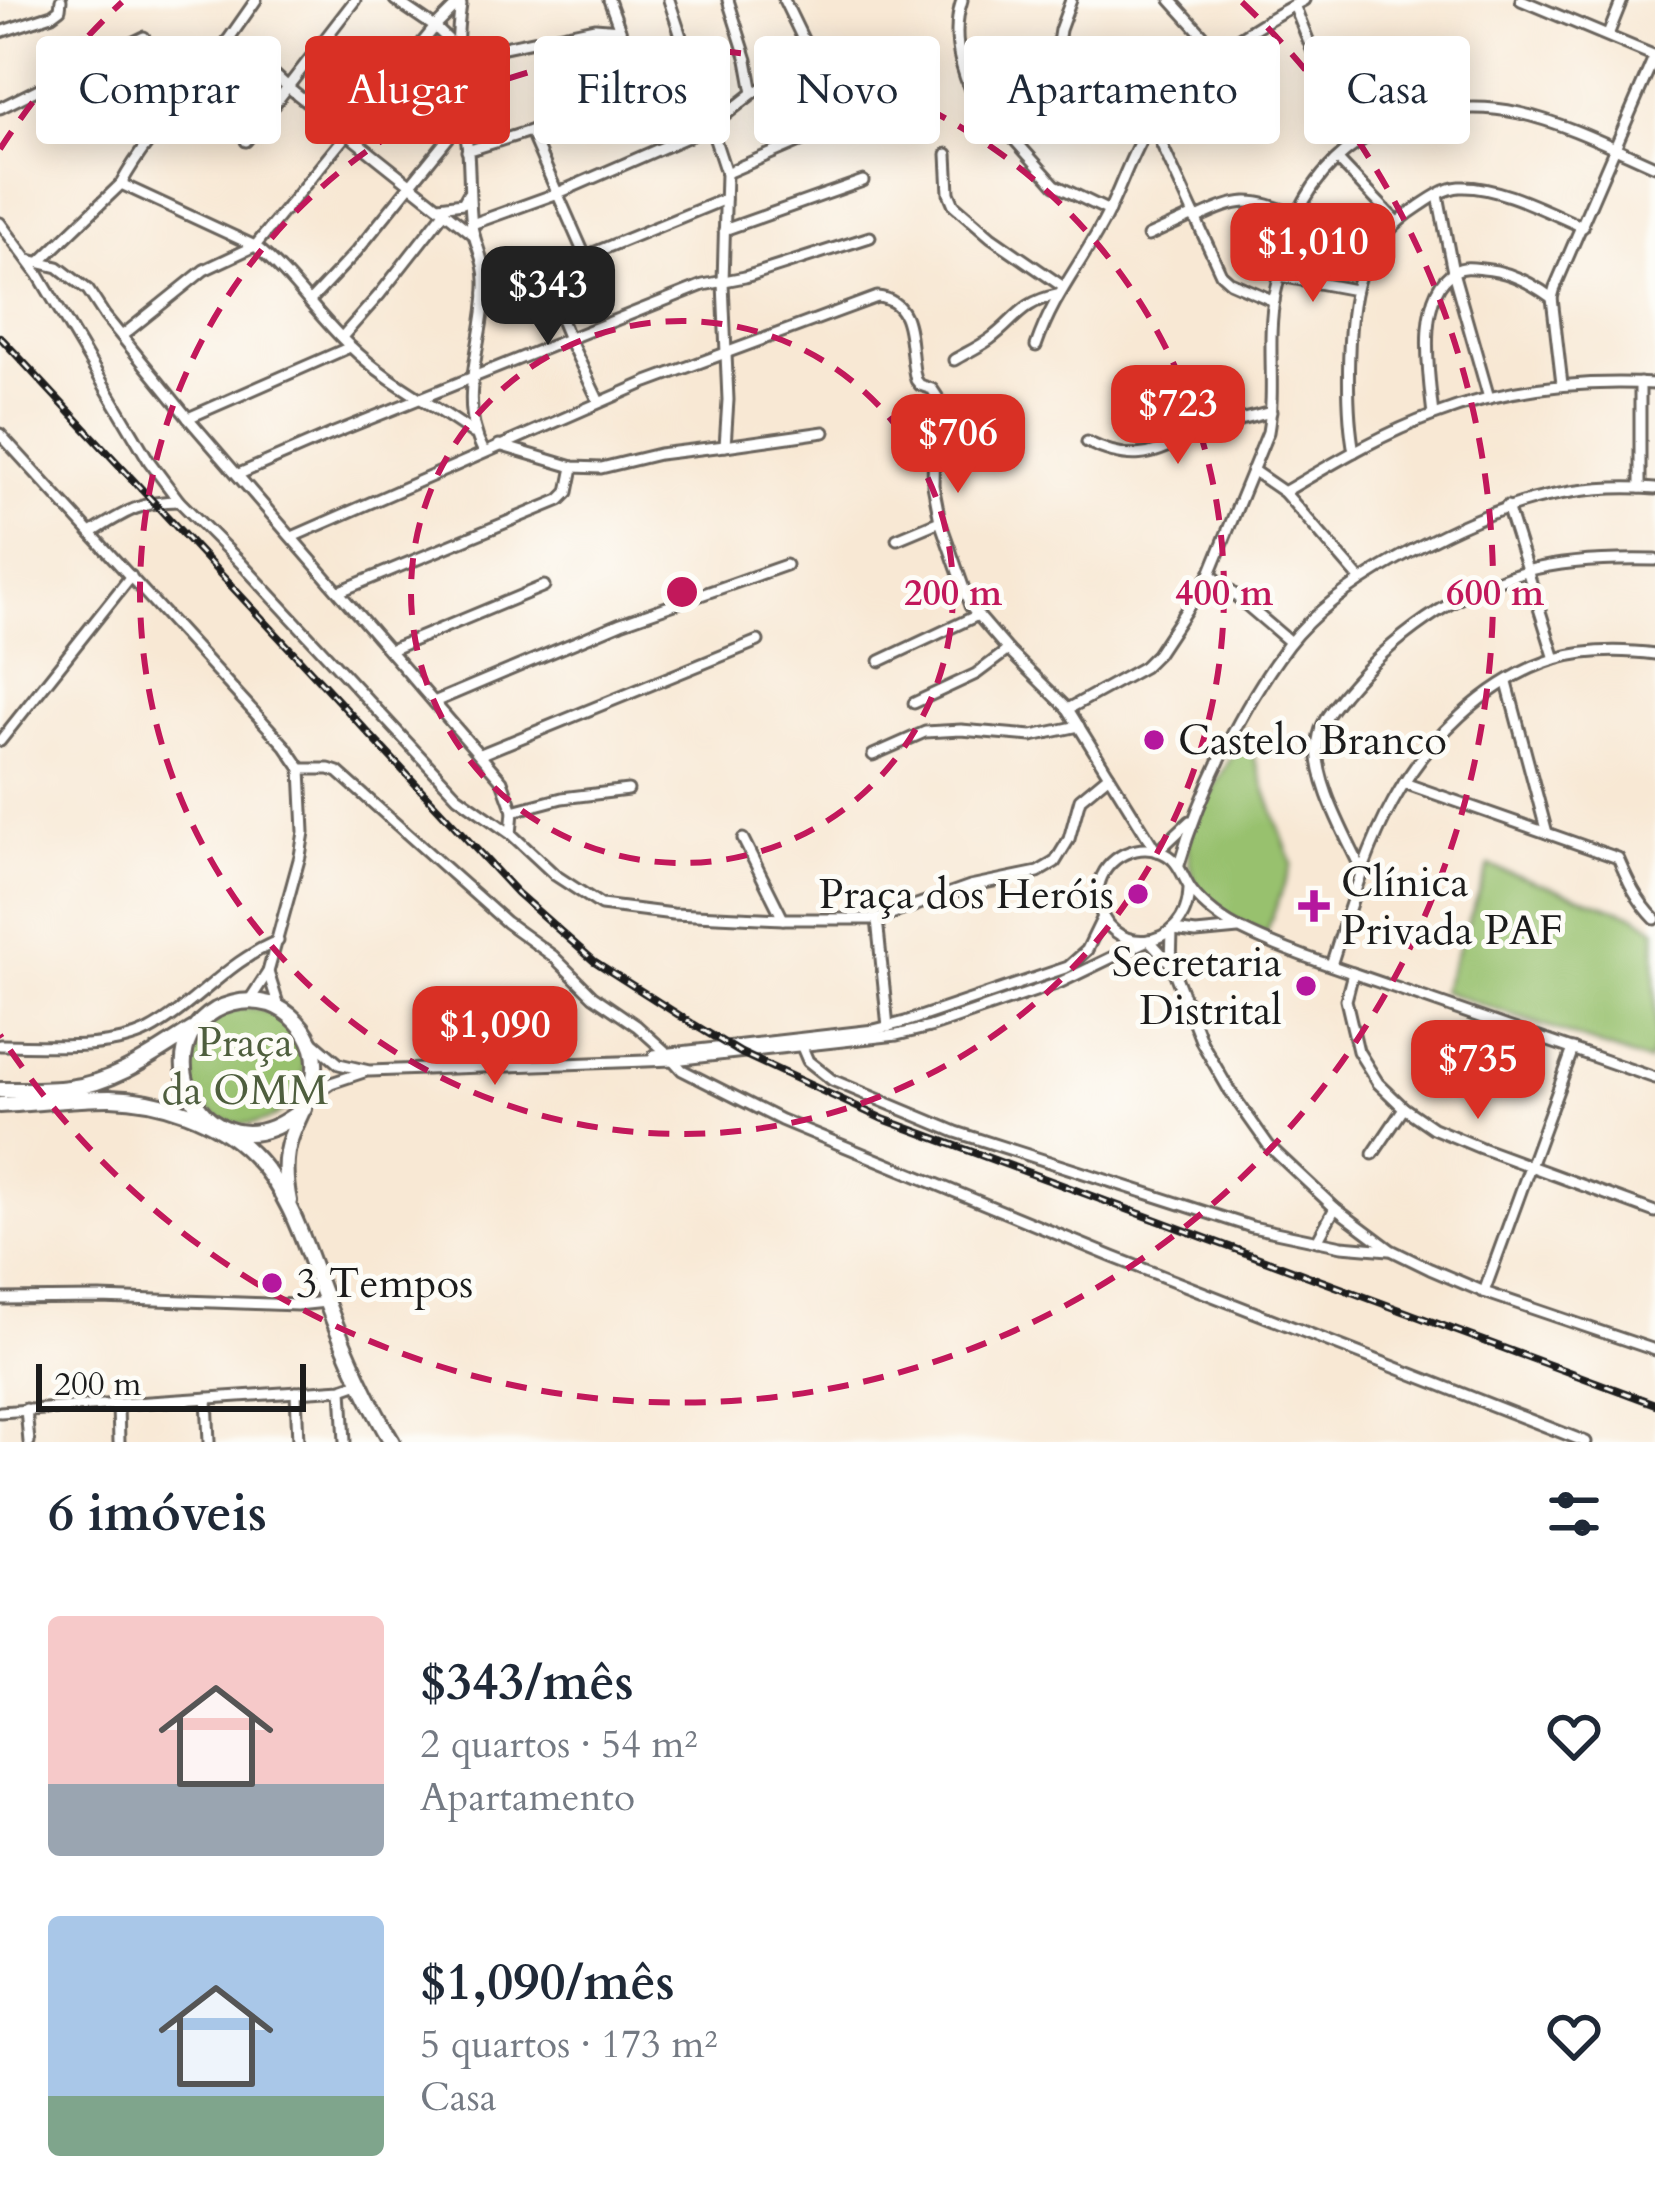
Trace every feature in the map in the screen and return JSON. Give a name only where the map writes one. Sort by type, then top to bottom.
[{"type":"highway","points":[[0,1090],[71,1088],[106,1078],[143,1061],[229,1004],[249,1001],[279,1008],[296,1020],[308,1036],[315,1068],[289,1141],[284,1180],[292,1214],[358,1382],[392,1442]]},
{"type":"highway","points":[[196,1027],[183,1062],[191,1099],[253,1154],[292,1214]]},
{"type":"highway","points":[[0,1105],[110,1098],[169,1107],[218,1126],[258,1132],[305,1105]]},
{"type":"street","points":[[0,32],[52,15],[60,9],[61,0]]},
{"type":"street","points":[[231,36],[256,0]]},
{"type":"street","points":[[281,97],[355,0]]},
{"type":"street","points":[[395,0],[444,36]]},
{"type":"street","points":[[428,36],[462,0]]},
{"type":"street","points":[[457,36],[462,0]]},
{"type":"street","points":[[669,0],[681,36]]},
{"type":"street","points":[[784,0],[801,36]]},
{"type":"street","points":[[962,0],[956,33],[970,91],[1054,185],[1109,211]]},
{"type":"street","points":[[1059,36],[1071,0]]},
{"type":"street","points":[[1171,0],[1204,36]]},
{"type":"street","points":[[1521,0],[1655,56],[1555,286],[1552,298],[1562,384]]},
{"type":"street","points":[[1607,35],[1622,0]]},
{"type":"street","points":[[730,111],[753,93],[733,2]]},
{"type":"street","points":[[595,28],[610,3]]},
{"type":"street","points":[[610,3],[621,36]]},
{"type":"street","points":[[1246,36],[1299,3],[1351,147]]},
{"type":"street","points":[[510,46],[595,28],[620,31]]},
{"type":"street","points":[[281,80],[305,100]]},
{"type":"street","points":[[0,108],[36,90]]},
{"type":"street","points":[[1068,709],[1144,667],[1210,574],[1268,431],[1274,301],[1297,215],[1320,178],[1351,147],[1385,126],[1430,111],[1472,108],[1520,113],[1655,166]]},
{"type":"street","points":[[467,151],[534,128]]},
{"type":"street","points":[[530,130],[585,256]]},
{"type":"street","points":[[34,261],[121,184],[149,144]]},
{"type":"street","points":[[123,334],[204,270],[255,246],[340,144]]},
{"type":"street","points":[[359,144],[473,230]]},
{"type":"street","points":[[310,301],[443,144]]},
{"type":"street","points":[[466,144],[473,230],[483,258],[485,293],[470,397],[473,433],[484,452]]},
{"type":"street","points":[[473,230],[671,144]]},
{"type":"street","points":[[716,144],[726,173],[725,446]]},
{"type":"street","points":[[726,173],[793,144]]},
{"type":"street","points":[[1036,346],[1060,290],[1109,211],[1140,144]]},
{"type":"street","points":[[1156,144],[1221,274],[1274,301]]},
{"type":"street","points":[[947,154],[954,205],[1060,290]]},
{"type":"street","points":[[1338,160],[1396,221]]},
{"type":"street","points":[[724,230],[863,181]]},
{"type":"street","points":[[121,184],[255,246],[346,342],[418,399],[473,433]]},
{"type":"street","points":[[1354,452],[1348,402],[1354,290],[1364,264],[1396,221],[1456,187],[1530,204],[1582,227]]},
{"type":"street","points":[[188,418],[346,342],[442,208],[463,203],[469,188]]},
{"type":"street","points":[[1438,195],[1453,272],[1490,398]]},
{"type":"street","points":[[485,293],[726,199]]},
{"type":"street","points":[[1148,236],[1251,200],[1297,215]]},
{"type":"street","points":[[0,223],[34,261],[149,461],[179,502],[457,796],[511,834],[555,875],[602,905],[673,914],[877,919],[970,886],[1038,872],[1055,862],[1069,839],[1080,799],[1109,775]]},
{"type":"street","points":[[239,475],[703,285],[723,283],[870,237]]},
{"type":"street","points":[[34,261],[58,267],[77,279],[188,418],[481,754],[502,781],[513,811],[511,834]]},
{"type":"street","points":[[1433,415],[1430,315],[1437,289],[1453,272],[1496,270],[1534,284],[1552,298]]},
{"type":"street","points":[[542,274],[599,402]]},
{"type":"street","points":[[1280,276],[1354,290]]},
{"type":"street","points":[[954,360],[993,337],[1025,306],[1060,290]]},
{"type":"street","points":[[292,537],[647,382],[877,297],[890,298],[900,304],[906,319],[916,380],[932,388],[940,400],[933,485],[940,521],[970,606],[1068,709],[1157,851],[1179,865],[1190,888],[1238,929],[1655,1078]]},
{"type":"street","points":[[1640,383],[1640,488]]},
{"type":"street","points":[[1284,492],[1433,415],[1490,398],[1562,384],[1655,384]]},
{"type":"street","points":[[1087,442],[1126,457],[1151,454],[1215,427],[1271,412]]},
{"type":"street","points":[[500,445],[573,467],[601,468],[659,454],[824,432]]},
{"type":"street","points":[[0,434],[301,769],[304,832],[300,856],[268,972],[249,1001]]},
{"type":"street","points":[[340,592],[560,500],[568,492],[573,467]]},
{"type":"street","points":[[1252,470],[1284,492],[1360,579]]},
{"type":"street","points":[[1179,865],[1194,818],[1252,702],[1290,642],[1360,579],[1437,536],[1507,506],[1554,495],[1655,489]]},
{"type":"street","points":[[91,533],[132,508],[152,501],[179,502]]},
{"type":"street","points":[[1507,506],[1555,659]]},
{"type":"street","points":[[898,539],[940,521]]},
{"type":"street","points":[[1362,871],[1321,775],[1317,745],[1321,725],[1366,668],[1445,607],[1527,571],[1611,560],[1655,560]]},
{"type":"street","points":[[434,702],[621,623],[786,565]]},
{"type":"street","points":[[1210,574],[1290,642]]},
{"type":"street","points":[[0,741],[131,576]]},
{"type":"street","points":[[390,650],[544,586]]},
{"type":"street","points":[[880,661],[977,615]]},
{"type":"street","points":[[481,754],[758,641]]},
{"type":"street","points":[[914,704],[976,674],[1009,650]]},
{"type":"street","points":[[1331,965],[1362,871],[1390,806],[1415,764],[1447,728],[1482,698],[1555,659],[1602,652],[1655,654]]},
{"type":"street","points":[[1507,683],[1547,833]]},
{"type":"street","points":[[873,755],[925,732],[1032,736],[1078,726]]},
{"type":"street","points":[[301,769],[329,769],[350,782],[455,879],[553,956],[593,996],[637,1026],[682,1070],[803,1129],[1113,1257],[1586,1442]]},
{"type":"street","points":[[1404,783],[1618,857],[1630,886],[1655,919]]},
{"type":"street","points":[[513,811],[536,803],[628,790]]},
{"type":"street","points":[[1194,818],[1157,851],[1126,852],[1113,860],[1103,872],[1098,902],[1103,917],[1117,932],[1147,940],[1171,964],[1202,1042],[1269,1146],[1335,1208],[1391,1250],[1484,1292],[1655,1350]]},
{"type":"street","points":[[742,839],[782,919]]},
{"type":"street","points":[[1171,964],[1173,930],[1184,918],[1190,888]]},
{"type":"street","points":[[305,1105],[331,1083],[369,1071],[620,1061],[888,1027],[1067,967],[1087,950],[1103,917]]},
{"type":"street","points":[[877,919],[888,1027]]},
{"type":"street","points":[[670,1056],[897,1035],[1079,975],[1173,930],[1238,929]]},
{"type":"street","points":[[0,1045],[111,1041],[148,1030],[237,962],[278,941]]},
{"type":"street","points":[[268,972],[279,1008]]},
{"type":"street","points":[[1353,973],[1346,1000],[1358,1052],[1378,1084],[1404,1108],[1432,1128],[1655,1212]]},
{"type":"street","points":[[308,1036],[339,1064],[369,1071]]},
{"type":"street","points":[[802,1047],[808,1061],[832,1080],[956,1132],[1252,1227],[1391,1250]]},
{"type":"street","points":[[1484,1292],[1573,1049]]},
{"type":"street","points":[[1373,1154],[1404,1108]]},
{"type":"street","points":[[1317,1241],[1335,1208]]},
{"type":"street","points":[[0,1299],[326,1302]]},
{"type":"street","points":[[0,1412],[342,1389],[358,1382]]},
{"type":"street","points":[[342,1389],[346,1442]]},
{"type":"street","points":[[296,1392],[298,1442]]},
{"type":"street","points":[[207,1398],[209,1442]]},
{"type":"street","points":[[118,1405],[119,1442]]},
{"type":"street","points":[[26,1409],[29,1442]]},
{"type":"green space","points":[[1244,729],[1292,864],[1266,934],[1220,914],[1196,886],[1189,862],[1190,828]]},
{"type":"green space","points":[[1489,866],[1637,916],[1655,929],[1655,1042],[1648,1062],[1442,991]]},
{"type":"green space","name":"Praça da OMM","points":[[246,1008],[268,1013],[287,1025],[299,1044],[304,1066],[299,1088],[287,1107],[268,1119],[246,1124],[224,1119],[205,1107],[193,1088],[188,1066],[193,1044],[205,1025],[224,1013]]},
{"type":"railway","points":[[0,337],[517,893],[594,961],[741,1053],[883,1119],[1655,1404]]},
{"type":"place","name":"Castelo Branco","points":[[1154,740]]},
{"type":"place","name":"Praça dos Heróis","points":[[1138,894]]},
{"type":"place","name":"Clínica Privada PAF","points":[[1314,906]]},
{"type":"place","name":"Secretaria Distrital","points":[[1306,986]]},
{"type":"place","name":"3 Tempos","points":[[272,1283]]}]
